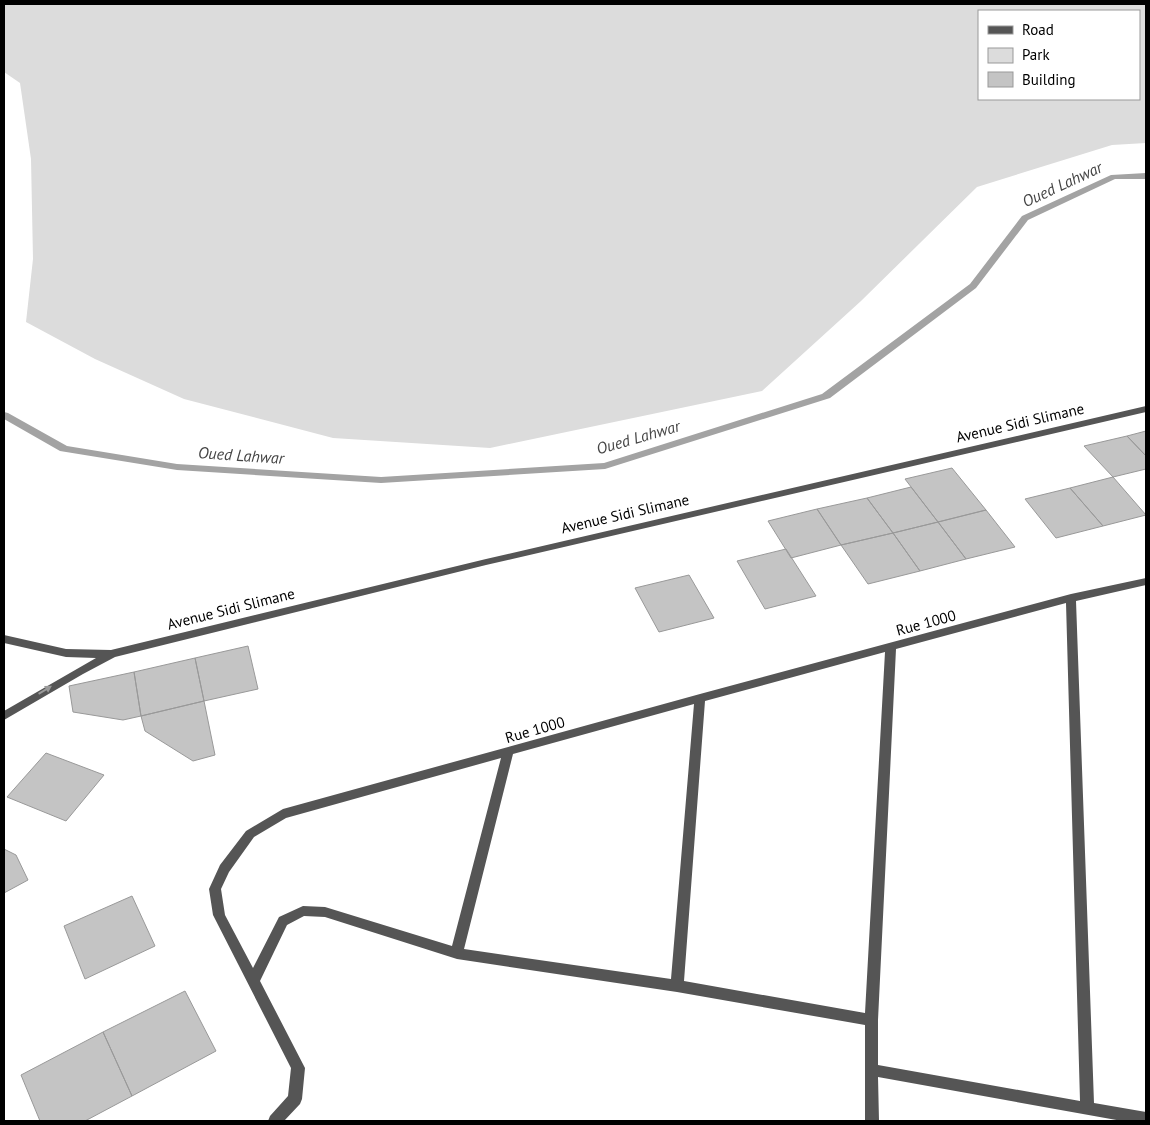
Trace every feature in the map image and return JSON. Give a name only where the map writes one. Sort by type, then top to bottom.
[{"type":"street","name":"Avenue Sidi Slimane","points":[[4,716],[79,671],[112,654],[486,562],[1146,409]]},
{"type":"street","name":"Rue 1000","points":[[275,1121],[295,1099],[298,1068],[220,915],[215,889],[224,869],[250,834],[283,814],[508,753],[700,698],[1071,598],[1146,582]]},
{"type":"street","points":[[1071,598],[1087,1107]]},
{"type":"street","name":"Avenue Sidi Slimane","points":[[4,639],[66,653],[112,654]]},
{"type":"street","points":[[872,1121],[871,1020],[890,648]]},
{"type":"street","points":[[677,986],[700,698]]},
{"type":"street","points":[[457,954],[508,753]]},
{"type":"street","points":[[253,981],[283,921],[303,912],[325,912],[457,954],[677,986],[871,1020]]},
{"type":"street","points":[[872,1070],[1146,1119]]},
{"type":"green space","points":[[4,4],[1146,4],[1146,143],[1112,145],[977,187],[861,301],[762,391],[490,448],[333,438],[184,399],[95,359],[26,322],[33,259],[31,159],[20,83],[4,72]]},
{"type":"building","points":[[1146,431],[1146,456],[1127,436]]},
{"type":"building","points":[[1127,436],[1146,456],[1146,469],[1113,477],[1084,446]]},
{"type":"building","points":[[952,468],[986,510],[938,522],[905,479]]},
{"type":"building","points":[[1113,477],[1146,515],[1103,526],[1070,488]]},
{"type":"building","points":[[911,487],[938,522],[893,533],[867,498]]},
{"type":"building","points":[[1070,488],[1103,526],[1056,538],[1025,499]]},
{"type":"building","points":[[867,498],[893,533],[841,545],[817,509]]},
{"type":"building","points":[[817,509],[841,545],[791,558],[768,521]]},
{"type":"building","points":[[986,510],[1015,547],[966,559],[938,522]]},
{"type":"building","points":[[938,522],[966,559],[920,571],[893,533]]},
{"type":"building","points":[[893,533],[920,571],[868,584],[841,545]]},
{"type":"building","points":[[786,549],[816,596],[765,609],[737,561]]},
{"type":"building","points":[[689,575],[714,618],[659,632],[635,588]]},
{"type":"building","points":[[248,646],[258,689],[204,701],[195,658]]},
{"type":"building","points":[[195,658],[204,701],[141,716],[134,672]]},
{"type":"building","points":[[134,672],[141,716],[123,720],[73,712],[69,686]]},
{"type":"building","points":[[204,701],[215,755],[193,761],[145,731],[141,716]]},
{"type":"building","points":[[46,753],[104,775],[66,821],[7,797]]},
{"type":"building","points":[[4,849],[16,855],[28,880],[4,893]]},
{"type":"building","points":[[132,896],[155,946],[85,979],[64,926]]},
{"type":"building","points":[[185,991],[216,1051],[132,1096],[103,1032]]},
{"type":"building","points":[[103,1032],[132,1096],[85,1121],[40,1121],[21,1075]]},
{"type":"waterway","name":"Oued Lahwar","points":[[4,415],[64,449],[177,467],[381,480],[605,466],[826,396],[973,286],[1025,218],[1114,177],[1146,176]]}]
